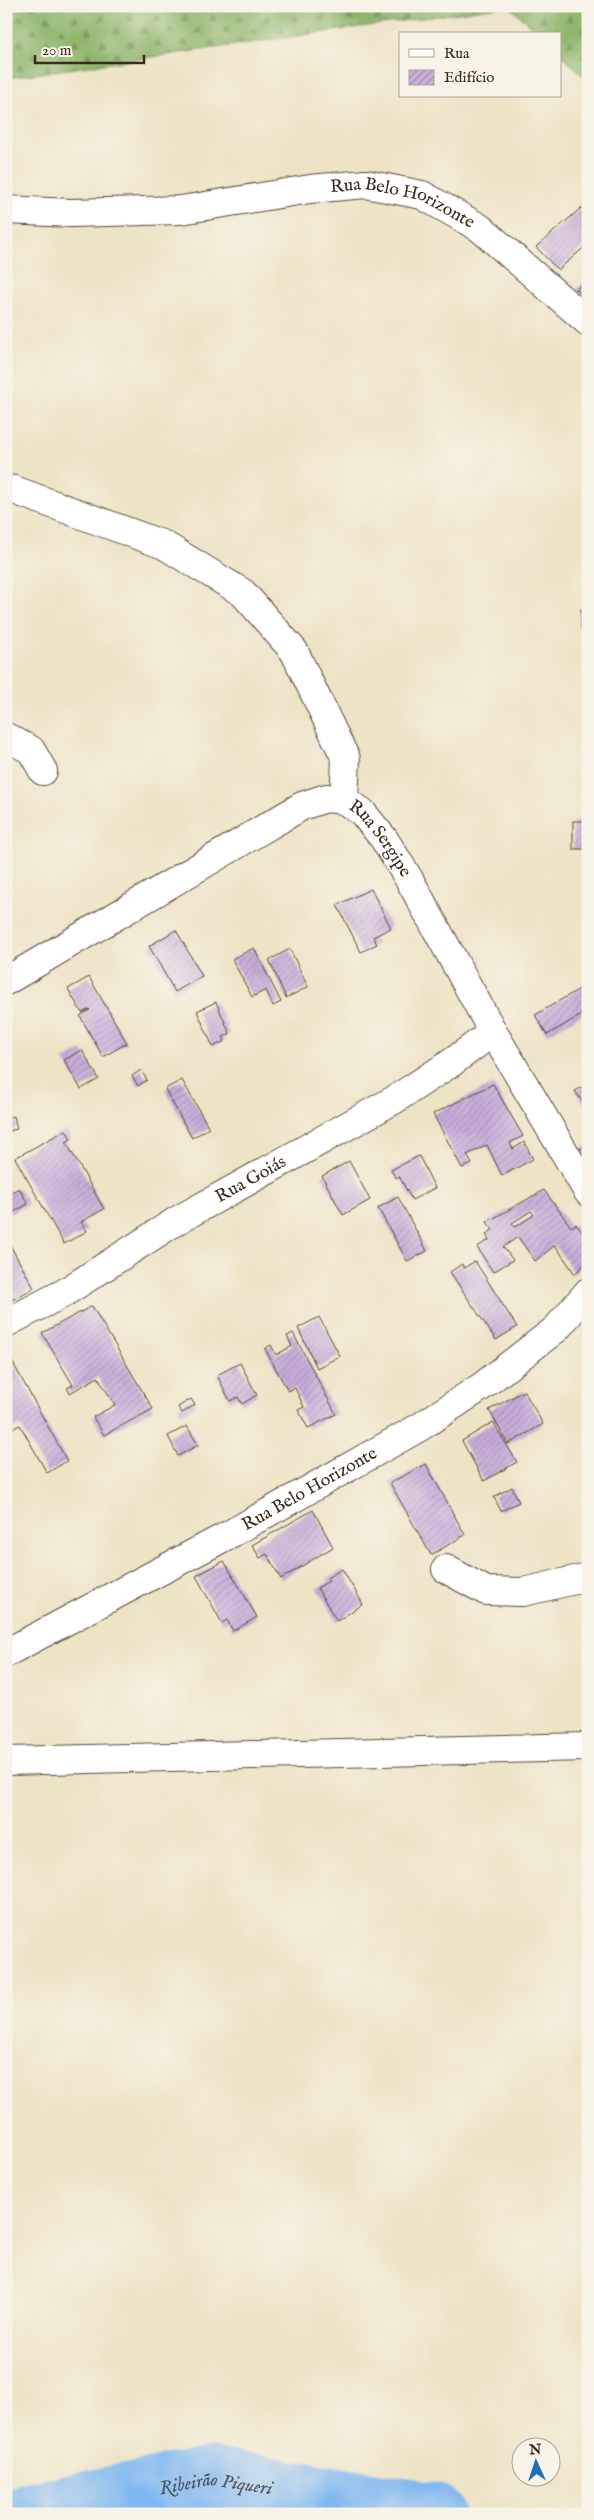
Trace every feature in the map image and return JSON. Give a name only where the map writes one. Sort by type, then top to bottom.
[{"type":"street","name":"Rua Belo Horizonte","points":[[6,210],[71,213],[181,210],[310,190],[366,184],[422,195],[480,228],[588,322]]},
{"type":"street","points":[[6,489],[14,490],[164,545],[243,593],[294,651],[346,759],[344,800]]},
{"type":"street","points":[[6,737],[31,750],[43,770]]},
{"type":"street","name":"Rua Sergipe","points":[[6,981],[302,806],[326,798],[344,800],[362,812],[394,855],[493,1032],[588,1192]]},
{"type":"street","name":"Rua Goiás","points":[[6,1323],[72,1288],[176,1221],[386,1104],[451,1063],[493,1032]]},
{"type":"street","name":"Rua Belo Horizonte","points":[[6,1653],[232,1533],[420,1427],[481,1387],[556,1329],[588,1292]]},
{"type":"street","points":[[446,1569],[486,1592],[523,1592],[588,1576]]},
{"type":"street","points":[[6,1761],[588,1747]]},
{"type":"green space","points":[[6,6],[507,6],[6,78]]},
{"type":"green space","points":[[509,6],[588,6],[588,80],[562,56],[562,32],[537,32]]},
{"type":"building","points":[[588,202],[588,244],[558,270],[536,247]]},
{"type":"building","points":[[588,279],[588,300],[576,289]]},
{"type":"building","points":[[581,609],[588,609],[588,629],[581,629]]},
{"type":"building","points":[[573,821],[588,821],[588,849],[573,849]]},
{"type":"building","points":[[371,889],[391,928],[373,937],[377,944],[361,952],[337,905]]},
{"type":"building","points":[[176,930],[202,976],[175,992],[149,946]]},
{"type":"building","points":[[254,948],[281,1002],[273,1006],[266,990],[252,997],[232,959]]},
{"type":"building","points":[[290,949],[308,987],[286,998],[269,960]]},
{"type":"building","points":[[89,977],[127,1043],[103,1057],[80,1016],[90,1010],[82,1013],[68,989]]},
{"type":"building","points":[[588,984],[588,1011],[547,1035],[535,1015]]},
{"type":"building","points":[[216,1002],[230,1034],[223,1037],[225,1041],[213,1047],[197,1011]]},
{"type":"building","points":[[82,1050],[99,1079],[81,1089],[64,1060]]},
{"type":"building","points":[[141,1070],[147,1080],[138,1086],[132,1076]]},
{"type":"building","points":[[182,1080],[209,1128],[192,1138],[165,1089]]},
{"type":"building","points":[[493,1084],[523,1136],[510,1143],[513,1149],[524,1142],[533,1159],[502,1176],[487,1145],[467,1155],[472,1164],[462,1168],[433,1114]]},
{"type":"building","points":[[588,1084],[588,1110],[575,1091]]},
{"type":"building","points":[[14,1116],[17,1129],[9,1131],[6,1118]]},
{"type":"building","points":[[66,1130],[71,1139],[66,1142],[104,1209],[81,1222],[87,1231],[64,1244],[15,1158]]},
{"type":"building","points":[[588,1145],[588,1166],[579,1150]]},
{"type":"building","points":[[419,1156],[435,1188],[412,1200],[399,1176],[396,1178],[391,1170]]},
{"type":"building","points":[[349,1161],[370,1200],[343,1215],[322,1176]]},
{"type":"building","points":[[6,1185],[10,1193],[19,1188],[28,1204],[10,1214],[6,1206]]},
{"type":"building","points":[[544,1190],[571,1227],[576,1224],[588,1240],[588,1260],[575,1274],[555,1245],[535,1261],[518,1237],[503,1247],[513,1260],[493,1272],[477,1247],[489,1240],[486,1234],[493,1230],[487,1222]],"holes":[[[531,1211],[534,1215],[515,1227],[512,1223]]]},
{"type":"building","points":[[398,1197],[427,1251],[407,1261],[378,1208]]},
{"type":"building","points":[[6,1238],[34,1288],[12,1300],[6,1290]]},
{"type":"building","points":[[475,1261],[517,1327],[496,1340],[450,1272],[462,1264],[464,1268]]},
{"type":"building","points":[[92,1306],[153,1409],[104,1435],[93,1417],[115,1405],[98,1377],[70,1393],[67,1388],[73,1385],[42,1333]]},
{"type":"building","points":[[319,1317],[340,1356],[317,1368],[298,1328]]},
{"type":"building","points":[[293,1333],[336,1414],[308,1428],[298,1410],[304,1407],[295,1388],[288,1391],[265,1349],[271,1345],[276,1355],[292,1346],[287,1336]]},
{"type":"building","points":[[8,1354],[67,1461],[47,1473],[20,1425],[14,1428],[6,1415],[6,1355]]},
{"type":"building","points":[[240,1363],[257,1395],[242,1404],[238,1397],[230,1401],[217,1375]]},
{"type":"building","points":[[524,1391],[543,1424],[508,1444],[489,1410]]},
{"type":"building","points":[[191,1399],[195,1405],[182,1413],[178,1407]]},
{"type":"building","points":[[493,1422],[517,1462],[484,1481],[462,1441]]},
{"type":"building","points":[[187,1426],[198,1445],[178,1456],[168,1436]]},
{"type":"building","points":[[426,1464],[465,1535],[431,1555],[390,1483]]},
{"type":"building","points":[[512,1487],[519,1502],[501,1511],[494,1497]]},
{"type":"building","points":[[313,1510],[333,1547],[281,1579],[267,1554],[260,1558],[252,1545]]},
{"type":"building","points":[[224,1561],[257,1617],[233,1631],[227,1620],[222,1623],[196,1576]]},
{"type":"building","points":[[342,1569],[363,1604],[337,1621],[317,1588],[329,1581],[327,1578]]},
{"type":"waterway","name":"Ribeirão Piqueri","points":[[30,2514],[210,2480],[432,2514]]}]
